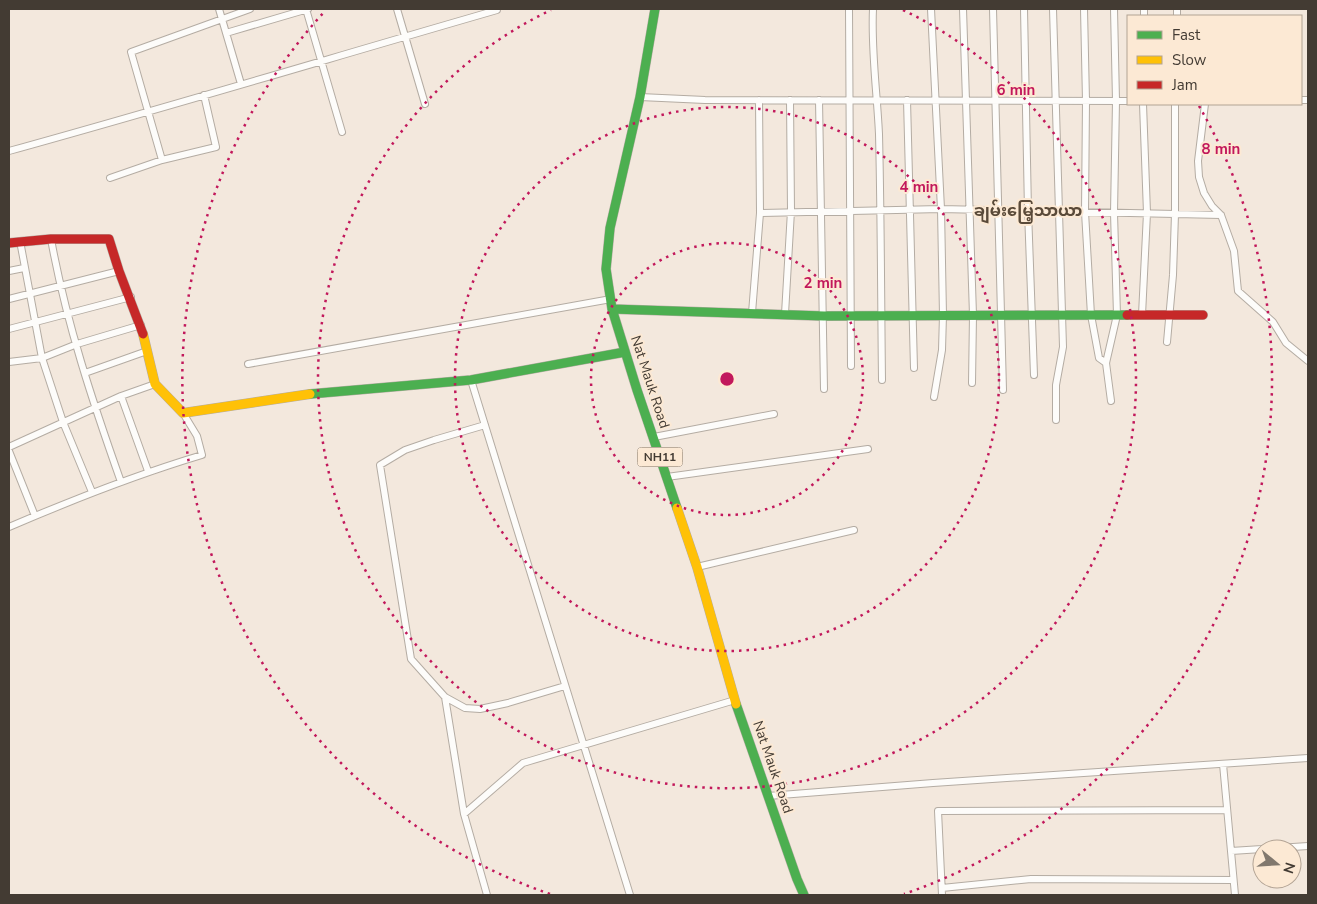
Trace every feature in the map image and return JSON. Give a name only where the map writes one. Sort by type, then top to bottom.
[{"type":"main road","name":"Nat Mauk Road","points":[[655,9],[640,97],[610,228],[606,269],[610,299],[625,352],[697,567],[735,700],[796,879],[804,895]]},
{"type":"main road","points":[[9,243],[52,239],[109,239],[141,325],[155,384],[183,413],[327,391],[471,380],[625,352]]},
{"type":"main road","points":[[612,309],[824,316],[1203,315]]},
{"type":"street","points":[[219,9],[241,84]]},
{"type":"street","points":[[162,160],[130,52],[250,9]]},
{"type":"street","points":[[226,33],[307,9],[342,132]]},
{"type":"street","points":[[397,9],[425,104]]},
{"type":"street","points":[[9,151],[497,9]]},
{"type":"street","points":[[849,9],[848,100],[851,210],[851,366]]},
{"type":"street","points":[[873,9],[872,23],[878,100],[881,210],[882,380]]},
{"type":"street","points":[[931,9],[941,209],[943,315],[942,350],[934,397]]},
{"type":"street","points":[[964,9],[965,101],[973,315],[972,384]]},
{"type":"street","points":[[993,9],[1003,390]]},
{"type":"street","points":[[1024,9],[1028,211],[1034,375]]},
{"type":"street","points":[[1053,9],[1063,348],[1056,385],[1056,420]]},
{"type":"street","points":[[1084,9],[1086,101],[1085,212],[1091,315],[1099,358],[1106,363]]},
{"type":"street","points":[[1111,401],[1106,363],[1117,315],[1114,212],[1116,101],[1114,9]]},
{"type":"street","points":[[110,178],[162,160],[216,146],[204,95]]},
{"type":"street","points":[[640,97],[705,100],[1127,101]]},
{"type":"street","points":[[752,313],[760,212],[759,100]]},
{"type":"street","points":[[785,314],[792,211],[790,100]]},
{"type":"street","points":[[819,100],[824,389]]},
{"type":"street","points":[[908,100],[914,368]]},
{"type":"street","points":[[1142,105],[1147,213],[1142,315]]},
{"type":"street","points":[[1168,342],[1175,214],[1175,105]]},
{"type":"street","points":[[1205,105],[1198,161],[1199,177],[1208,200],[1221,215],[1234,251],[1238,291],[1273,322],[1286,344],[1308,361]]},
{"type":"street","points":[[760,212],[941,209],[1221,215]]},
{"type":"street","points":[[52,239],[60,286],[94,408],[121,482]]},
{"type":"street","points":[[20,241],[42,358],[63,422],[92,492]]},
{"type":"street","points":[[9,271],[24,268]]},
{"type":"street","points":[[9,299],[120,271]]},
{"type":"street","points":[[9,330],[131,297]]},
{"type":"street","points":[[248,364],[610,299]]},
{"type":"street","points":[[9,362],[42,358],[76,344],[141,325]]},
{"type":"street","points":[[85,373],[148,351]]},
{"type":"street","points":[[471,380],[630,895]]},
{"type":"street","points":[[9,447],[120,396],[155,384]]},
{"type":"street","points":[[120,396],[148,471]]},
{"type":"street","points":[[9,527],[148,471],[202,455],[197,436],[183,413]]},
{"type":"street","points":[[654,437],[774,414]]},
{"type":"street","points":[[485,425],[405,450],[380,465],[412,659],[445,696],[465,708],[480,709],[508,703],[565,686]]},
{"type":"street","points":[[667,477],[868,449]]},
{"type":"street","points":[[9,451],[35,516]]},
{"type":"street","points":[[697,567],[854,530]]},
{"type":"street","points":[[445,696],[464,814],[487,895]]},
{"type":"street","points":[[464,814],[523,763],[735,700]]},
{"type":"street","points":[[768,796],[1308,758]]},
{"type":"street","points":[[1223,764],[1235,895]]},
{"type":"street","points":[[1227,810],[938,811],[942,892],[1031,879],[1233,880]]},
{"type":"street","points":[[1231,851],[1252,850]]},
{"type":"traffic: fast","points":[[655,9],[640,97],[610,228],[606,269],[612,309],[677,508]]},
{"type":"traffic: fast","points":[[612,309],[824,316],[1127,315]]},
{"type":"traffic: fast","points":[[310,394],[471,380],[625,352]]},
{"type":"traffic: fast","points":[[736,704],[804,895]]},
{"type":"traffic: slow","points":[[143,334],[155,384],[183,413],[310,394]]},
{"type":"traffic: slow","points":[[677,508],[697,567],[736,704]]},
{"type":"traffic: jam","points":[[9,243],[51,239],[109,239],[143,334]]},
{"type":"traffic: jam","points":[[1127,315],[1203,315]]},
{"type":"district","name":"ချမ်းမြေ့သာယာ","points":[[1028,211]]}]
